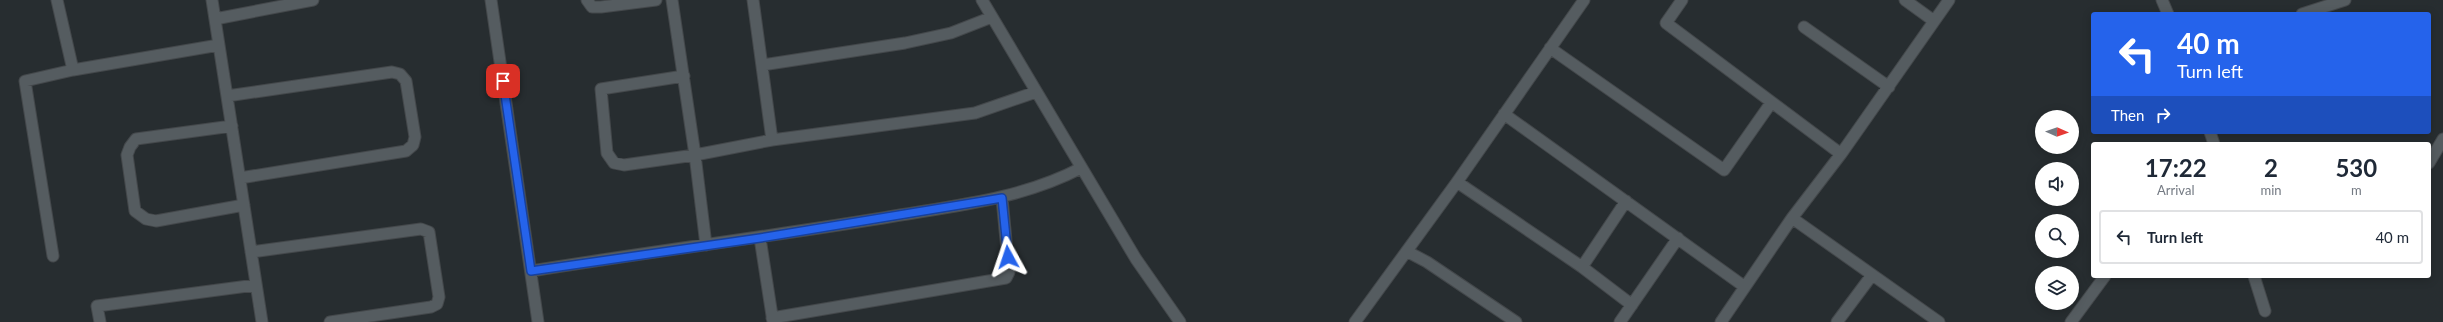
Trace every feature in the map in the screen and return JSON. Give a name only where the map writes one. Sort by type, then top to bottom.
[{"type":"street","points":[[57,0],[73,70]]},
{"type":"street","points":[[212,0],[262,322]]},
{"type":"street","points":[[215,19],[313,0]]},
{"type":"street","points":[[490,0],[538,322]]},
{"type":"street","points":[[586,0],[592,7],[600,8],[656,0]]},
{"type":"street","points":[[672,0],[696,155],[706,245]]},
{"type":"street","points":[[753,0],[772,140]]},
{"type":"street","points":[[982,0],[1136,260],[1180,322]]},
{"type":"street","points":[[1355,322],[1408,252],[1584,0]]},
{"type":"street","points":[[1682,0],[1666,23],[1841,154]]},
{"type":"street","points":[[1905,0],[1934,21]]},
{"type":"street","points":[[1721,322],[1792,218],[1841,154],[1950,0]]},
{"type":"street","points":[[2162,0],[2167,12]]},
{"type":"street","points":[[2308,12],[2346,0]]},
{"type":"street","points":[[762,65],[905,43],[951,33],[992,17]]},
{"type":"street","points":[[1804,28],[1889,87]]},
{"type":"street","points":[[53,256],[25,81],[73,70],[219,45]]},
{"type":"street","points":[[1550,48],[1724,170],[1771,103]]},
{"type":"street","points":[[227,96],[392,72],[400,74],[406,82],[414,137],[413,145],[406,151],[240,178]]},
{"type":"street","points":[[684,76],[600,89],[607,153],[614,163],[624,165],[696,155],[772,140],[974,113],[1036,92]]},
{"type":"street","points":[[1504,114],[1745,287]]},
{"type":"street","points":[[232,126],[136,139],[127,155],[134,211],[146,219],[156,221],[244,205]]},
{"type":"street","points":[[2431,160],[2443,139]]},
{"type":"street","points":[[531,271],[760,238],[1002,198],[1055,182],[1081,168]]},
{"type":"street","points":[[1457,182],[1582,267],[1632,305]]},
{"type":"street","points":[[760,238],[772,320],[1006,278],[1009,272],[1002,198]]},
{"type":"street","points":[[1582,267],[1626,201]]},
{"type":"street","points":[[1792,218],[1939,322]]},
{"type":"street","points":[[251,252],[421,228],[429,232],[439,297],[437,304],[431,307],[330,322]]},
{"type":"street","points":[[1620,322],[1678,238]]},
{"type":"street","points":[[1408,252],[1427,262],[1516,322]]},
{"type":"street","points":[[1837,322],[1872,275]]},
{"type":"street","points":[[2071,322],[2104,278]]},
{"type":"street","points":[[2255,278],[2265,311]]},
{"type":"street","points":[[100,322],[96,306],[256,285]]},
{"type":"route","points":[[503,81],[531,271],[604,259],[760,238],[1002,198],[1008,257]]}]
